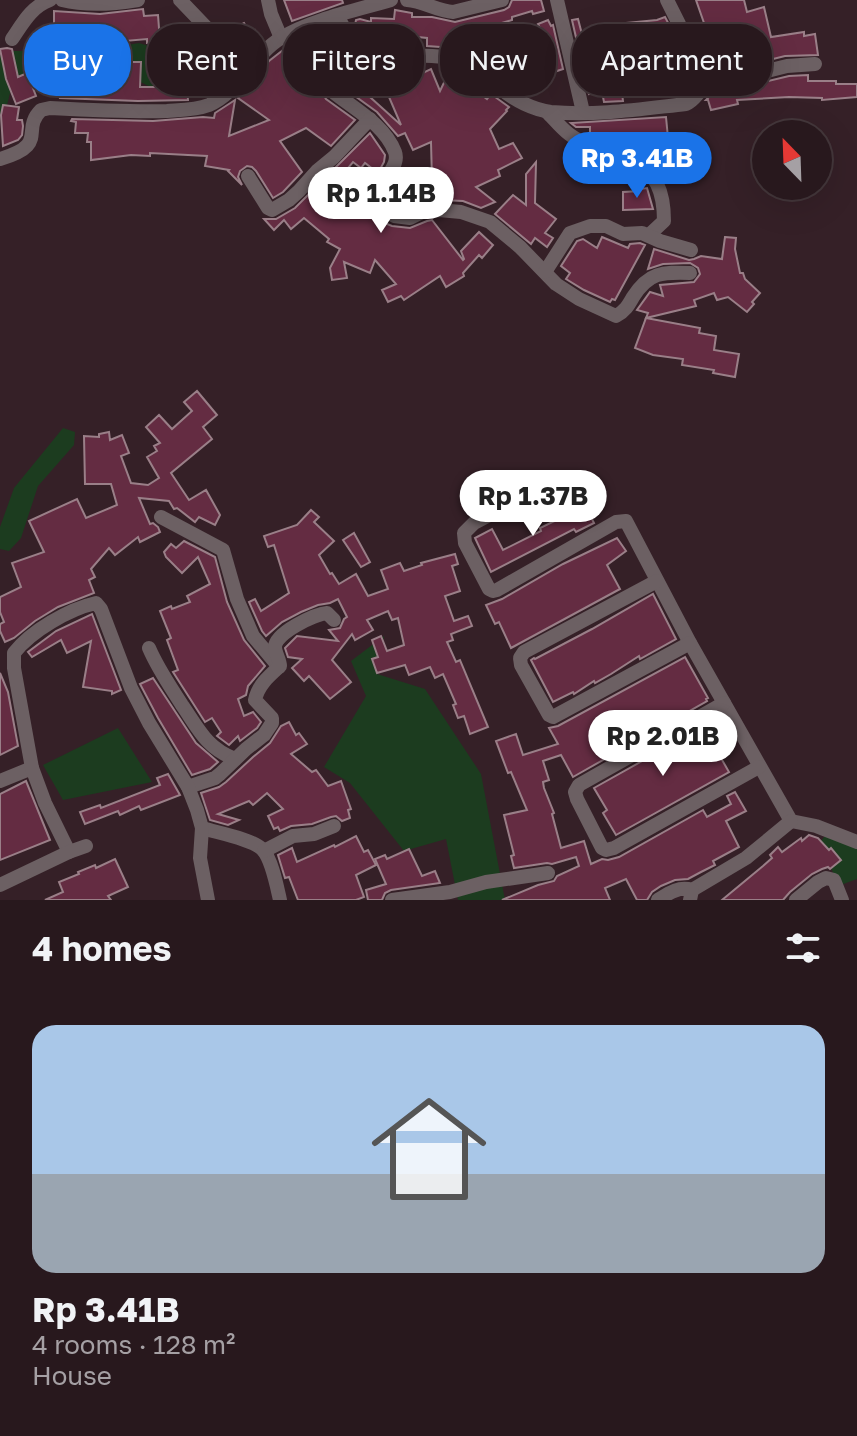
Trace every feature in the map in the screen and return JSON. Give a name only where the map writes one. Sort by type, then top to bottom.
[{"type":"street","points":[[12,39],[30,13],[50,0]]},
{"type":"street","points":[[62,0],[116,4],[138,0]]},
{"type":"street","points":[[180,0],[203,24]]},
{"type":"street","points":[[268,0],[281,38]]},
{"type":"street","points":[[0,159],[29,145],[33,137],[34,119],[41,110],[141,112],[209,105],[230,90],[256,58],[281,38],[301,27],[391,0]]},
{"type":"street","points":[[407,0],[453,12],[502,0]]},
{"type":"street","points":[[557,0],[583,112]]},
{"type":"street","points":[[667,0],[679,24]]},
{"type":"street","points":[[338,16],[343,29],[368,50],[462,60],[483,70],[501,89],[521,102],[547,112],[604,113],[686,104],[707,86],[787,66],[815,64]]},
{"type":"street","points":[[338,96],[370,119],[388,140],[396,156],[382,194],[384,205],[394,216],[410,218],[424,211],[439,210],[461,212],[490,222],[556,284],[579,299],[616,316],[628,308],[645,281],[670,272],[690,273]]},
{"type":"street","points":[[547,112],[570,135],[634,165],[656,182],[664,203],[664,221],[649,235]]},
{"type":"street","points":[[248,176],[272,210],[299,191],[370,119]]},
{"type":"street","points":[[545,272],[570,233],[590,226],[606,226],[623,234],[642,233],[691,250]]},
{"type":"street","points":[[512,503],[474,523],[464,535],[465,543],[490,590],[497,590],[624,520],[791,821],[816,826],[857,842]]},
{"type":"street","points":[[161,517],[223,550],[237,599],[253,636],[279,667]]},
{"type":"street","points":[[657,581],[524,652],[520,657],[521,665],[552,717],[690,643]]},
{"type":"street","points":[[69,852],[32,768],[14,653],[23,641],[61,617],[96,603],[131,688],[188,787],[202,828],[200,858],[208,900]]},
{"type":"street","points":[[188,787],[215,778],[261,738],[272,723],[272,718],[255,700],[263,683],[281,662],[275,647],[279,639],[315,615],[327,613],[334,620]]},
{"type":"street","points":[[149,648],[197,730],[206,741],[235,759]]},
{"type":"street","points":[[724,703],[579,785],[575,792],[577,799],[602,848],[614,848],[759,767]]},
{"type":"street","points":[[0,781],[32,768]]},
{"type":"street","points":[[658,900],[685,888],[691,895],[746,858],[791,821]]},
{"type":"street","points":[[264,851],[293,836],[314,834],[334,826]]},
{"type":"street","points":[[202,828],[252,843],[264,851],[280,900]]},
{"type":"street","points":[[0,885],[86,846]]},
{"type":"street","points":[[392,900],[548,873]]},
{"type":"street","points":[[796,900],[821,879],[829,878],[835,881],[842,900]]},
{"type":"green space","points":[[131,44],[147,45],[147,85],[131,79]]},
{"type":"green space","points":[[24,51],[24,77],[14,85],[0,115],[0,56]]},
{"type":"green space","points":[[63,428],[75,432],[74,445],[38,486],[21,538],[9,551],[0,549],[0,527],[14,488]]},
{"type":"green space","points":[[384,636],[377,674],[425,689],[481,774],[505,900],[458,900],[446,839],[404,851],[350,783],[324,767],[366,696],[351,661]]},
{"type":"green space","points":[[118,728],[152,782],[63,800],[43,765]]},
{"type":"green space","points":[[824,837],[857,849],[857,879],[838,886],[821,841]]},
{"type":"building","points":[[284,0],[342,0],[343,3],[292,21]]},
{"type":"building","points":[[512,0],[541,0],[544,11],[533,14],[532,11],[498,24],[440,24],[440,47],[427,46],[424,24],[355,24],[360,19],[371,22],[371,18],[394,19],[395,10],[412,13],[412,17],[455,22],[509,7]]},
{"type":"building","points":[[696,0],[744,0],[747,12],[764,7],[768,24],[699,24],[704,23]]},
{"type":"building","points":[[143,9],[144,16],[158,15],[159,24],[147,24],[147,39],[131,40],[131,24],[54,24],[54,11],[100,14]]},
{"type":"building","points":[[665,17],[669,24],[616,24],[657,20]]},
{"type":"building","points":[[804,32],[804,36],[815,34],[818,55],[772,59],[772,37]]},
{"type":"building","points":[[556,38],[563,69],[556,71]]},
{"type":"building","points":[[0,49],[12,49],[18,77],[24,74],[24,96],[36,96],[16,104],[6,79]]},
{"type":"building","points":[[283,50],[283,96],[324,96],[355,120],[331,146],[306,128],[280,141],[302,172],[273,198],[252,167],[247,166],[240,171],[238,177],[242,185],[229,170],[205,166],[207,156],[150,153],[150,156],[91,160],[88,133],[75,133],[76,122],[72,119],[153,121],[214,118],[215,113],[235,100],[229,136],[269,120],[238,98],[267,96],[269,61]]},
{"type":"building","points":[[131,62],[141,62],[140,87],[147,87],[147,96],[188,96],[188,100],[138,101],[60,98],[131,96]]},
{"type":"building","points":[[431,69],[440,96],[483,96],[487,99],[494,96],[509,107],[490,129],[499,149],[513,143],[522,158],[498,170],[500,176],[476,187],[495,202],[481,208],[438,197],[432,180],[431,142],[413,150],[405,133],[398,136],[377,112],[355,96],[369,96],[401,125],[389,96],[424,96],[424,72]]},
{"type":"building","points":[[808,75],[808,81],[857,84],[857,97],[737,100],[738,104],[711,110],[706,100],[710,96],[772,96],[772,80]]},
{"type":"building","points":[[603,96],[622,96],[623,101],[604,102]]},
{"type":"building","points":[[3,105],[19,107],[17,120],[22,120],[23,126],[18,140],[3,146],[1,115]]},
{"type":"building","points":[[666,117],[668,138],[634,143],[634,140],[610,140],[610,135],[591,135],[590,127],[576,127],[571,123]]},
{"type":"building","points":[[370,133],[385,155],[378,173],[365,163],[361,168],[353,162],[332,187],[365,209],[362,214],[392,226],[410,228],[432,220],[463,260],[461,251],[479,232],[493,245],[482,258],[479,255],[463,273],[464,276],[446,287],[440,276],[404,300],[401,296],[388,302],[382,290],[396,284],[375,260],[370,273],[344,262],[347,278],[332,280],[330,268],[340,249],[327,242],[329,239],[304,218],[291,229],[284,220],[274,230],[264,219],[276,219],[295,208]]},
{"type":"building","points":[[536,162],[535,203],[556,219],[545,233],[553,238],[547,247],[535,238],[531,244],[495,214],[513,195],[526,205],[526,174]]},
{"type":"building","points":[[647,188],[653,209],[623,210],[623,192]]},
{"type":"building","points":[[602,237],[628,248],[630,244],[645,245],[615,300],[610,302],[566,279],[570,273],[561,266],[577,241],[583,239],[597,248]]},
{"type":"building","points":[[725,237],[736,238],[740,273],[760,293],[747,312],[728,297],[717,300],[714,293],[694,300],[696,306],[646,318],[648,313],[637,310],[650,292],[663,296],[660,285],[694,282],[700,274],[698,268],[690,263],[663,264],[648,269],[654,249],[689,260],[701,256],[722,259]]},
{"type":"building","points":[[646,318],[700,328],[699,333],[716,336],[714,350],[739,354],[735,377],[682,365],[683,359],[653,355],[635,348]]},
{"type":"building","points":[[197,391],[217,415],[203,427],[212,439],[171,473],[189,500],[206,490],[220,515],[215,525],[199,517],[195,522],[177,508],[174,509],[169,501],[139,498],[150,524],[158,527],[160,532],[140,542],[138,537],[115,555],[109,548],[91,569],[95,577],[89,580],[94,593],[58,607],[5,642],[0,631],[0,624],[4,622],[0,597],[21,587],[12,563],[44,552],[29,521],[77,499],[86,518],[117,505],[111,484],[85,484],[84,436],[99,437],[99,434],[109,432],[110,440],[122,435],[129,453],[121,456],[131,483],[148,485],[159,478],[147,457],[157,451],[154,446],[160,443],[146,427],[159,415],[172,429],[192,411],[184,402]]},
{"type":"building","points":[[583,501],[594,523],[576,532],[574,529],[491,572],[475,538],[492,529],[503,550],[541,531],[540,528],[567,515],[565,510]]},
{"type":"building","points":[[311,510],[319,517],[314,522],[334,541],[319,555],[330,574],[339,584],[356,574],[368,596],[388,589],[381,570],[400,563],[404,571],[455,554],[458,564],[452,566],[460,591],[445,596],[454,621],[468,616],[472,626],[451,634],[453,640],[447,642],[456,662],[460,660],[488,727],[470,734],[464,716],[458,718],[453,705],[456,704],[443,674],[435,678],[430,667],[409,675],[405,665],[377,673],[372,659],[378,657],[372,640],[381,636],[387,651],[404,645],[398,618],[392,620],[388,611],[367,620],[373,630],[355,640],[352,634],[332,660],[351,682],[330,699],[309,676],[304,681],[292,668],[302,659],[288,657],[285,648],[297,636],[338,641],[329,630],[340,628],[347,617],[338,599],[301,612],[282,622],[266,636],[249,602],[255,599],[261,611],[289,593],[274,545],[268,547],[264,536],[297,525]]},
{"type":"building","points":[[354,533],[370,562],[361,567],[343,540]]},
{"type":"building","points":[[617,538],[626,551],[607,565],[620,589],[511,648],[499,622],[495,624],[486,605]]},
{"type":"building","points":[[184,541],[215,557],[227,602],[244,640],[265,666],[248,686],[246,695],[238,699],[244,716],[253,712],[261,722],[240,741],[238,736],[229,745],[217,736],[221,732],[212,718],[205,722],[173,672],[178,670],[167,640],[171,638],[160,611],[190,602],[187,596],[210,584],[198,557],[182,573],[166,557],[164,552],[171,544],[176,548]]},
{"type":"building","points":[[653,594],[676,639],[640,659],[639,656],[574,694],[553,702],[531,660]]},
{"type":"building","points":[[92,614],[121,690],[112,694],[112,691],[83,687],[91,641],[67,653],[61,640],[32,657],[28,652],[56,631]]},
{"type":"building","points":[[685,657],[707,701],[573,777],[561,755],[543,761],[549,780],[543,782],[544,788],[554,813],[561,848],[584,841],[591,864],[619,857],[703,810],[707,817],[731,804],[727,796],[735,792],[746,811],[726,821],[739,847],[713,861],[715,865],[688,879],[661,886],[647,900],[637,900],[626,879],[605,888],[610,900],[502,900],[554,881],[557,876],[579,866],[576,857],[552,864],[514,868],[511,856],[514,855],[504,815],[527,810],[496,741],[516,734],[523,755],[558,744],[549,728]]},
{"type":"building","points":[[0,673],[8,692],[18,746],[0,755]]},
{"type":"building","points":[[153,678],[196,743],[218,762],[210,769],[192,775],[140,684]]},
{"type":"building","points":[[717,719],[728,738],[714,746],[729,772],[616,835],[603,813],[607,810],[594,788]]},
{"type":"building","points":[[289,722],[296,735],[299,733],[307,744],[291,754],[312,772],[316,770],[328,786],[341,781],[351,809],[348,810],[350,818],[342,821],[336,816],[280,831],[278,827],[274,829],[268,816],[283,809],[267,793],[253,805],[249,801],[218,814],[239,820],[228,825],[210,820],[201,793],[226,782],[270,743],[281,726]]},
{"type":"building","points":[[168,774],[180,795],[141,810],[139,806],[120,815],[118,811],[85,824],[80,812],[100,805],[101,808],[160,785],[157,778]]},
{"type":"building","points":[[26,781],[50,840],[0,860],[0,794]]},
{"type":"building","points":[[809,835],[818,838],[829,850],[831,848],[841,860],[830,869],[828,867],[812,874],[783,900],[722,900],[772,858],[770,855],[778,847],[782,852]]},
{"type":"building","points":[[356,836],[364,852],[368,850],[376,865],[356,875],[364,897],[356,900],[298,900],[289,877],[285,878],[278,855],[292,848],[297,862]]},
{"type":"building","points":[[409,849],[422,876],[435,871],[440,883],[391,890],[385,893],[382,900],[368,900],[366,890],[386,884],[375,859],[385,855],[387,859]]},
{"type":"building","points":[[115,859],[128,887],[108,896],[111,900],[45,900],[63,892],[59,882]]}]
